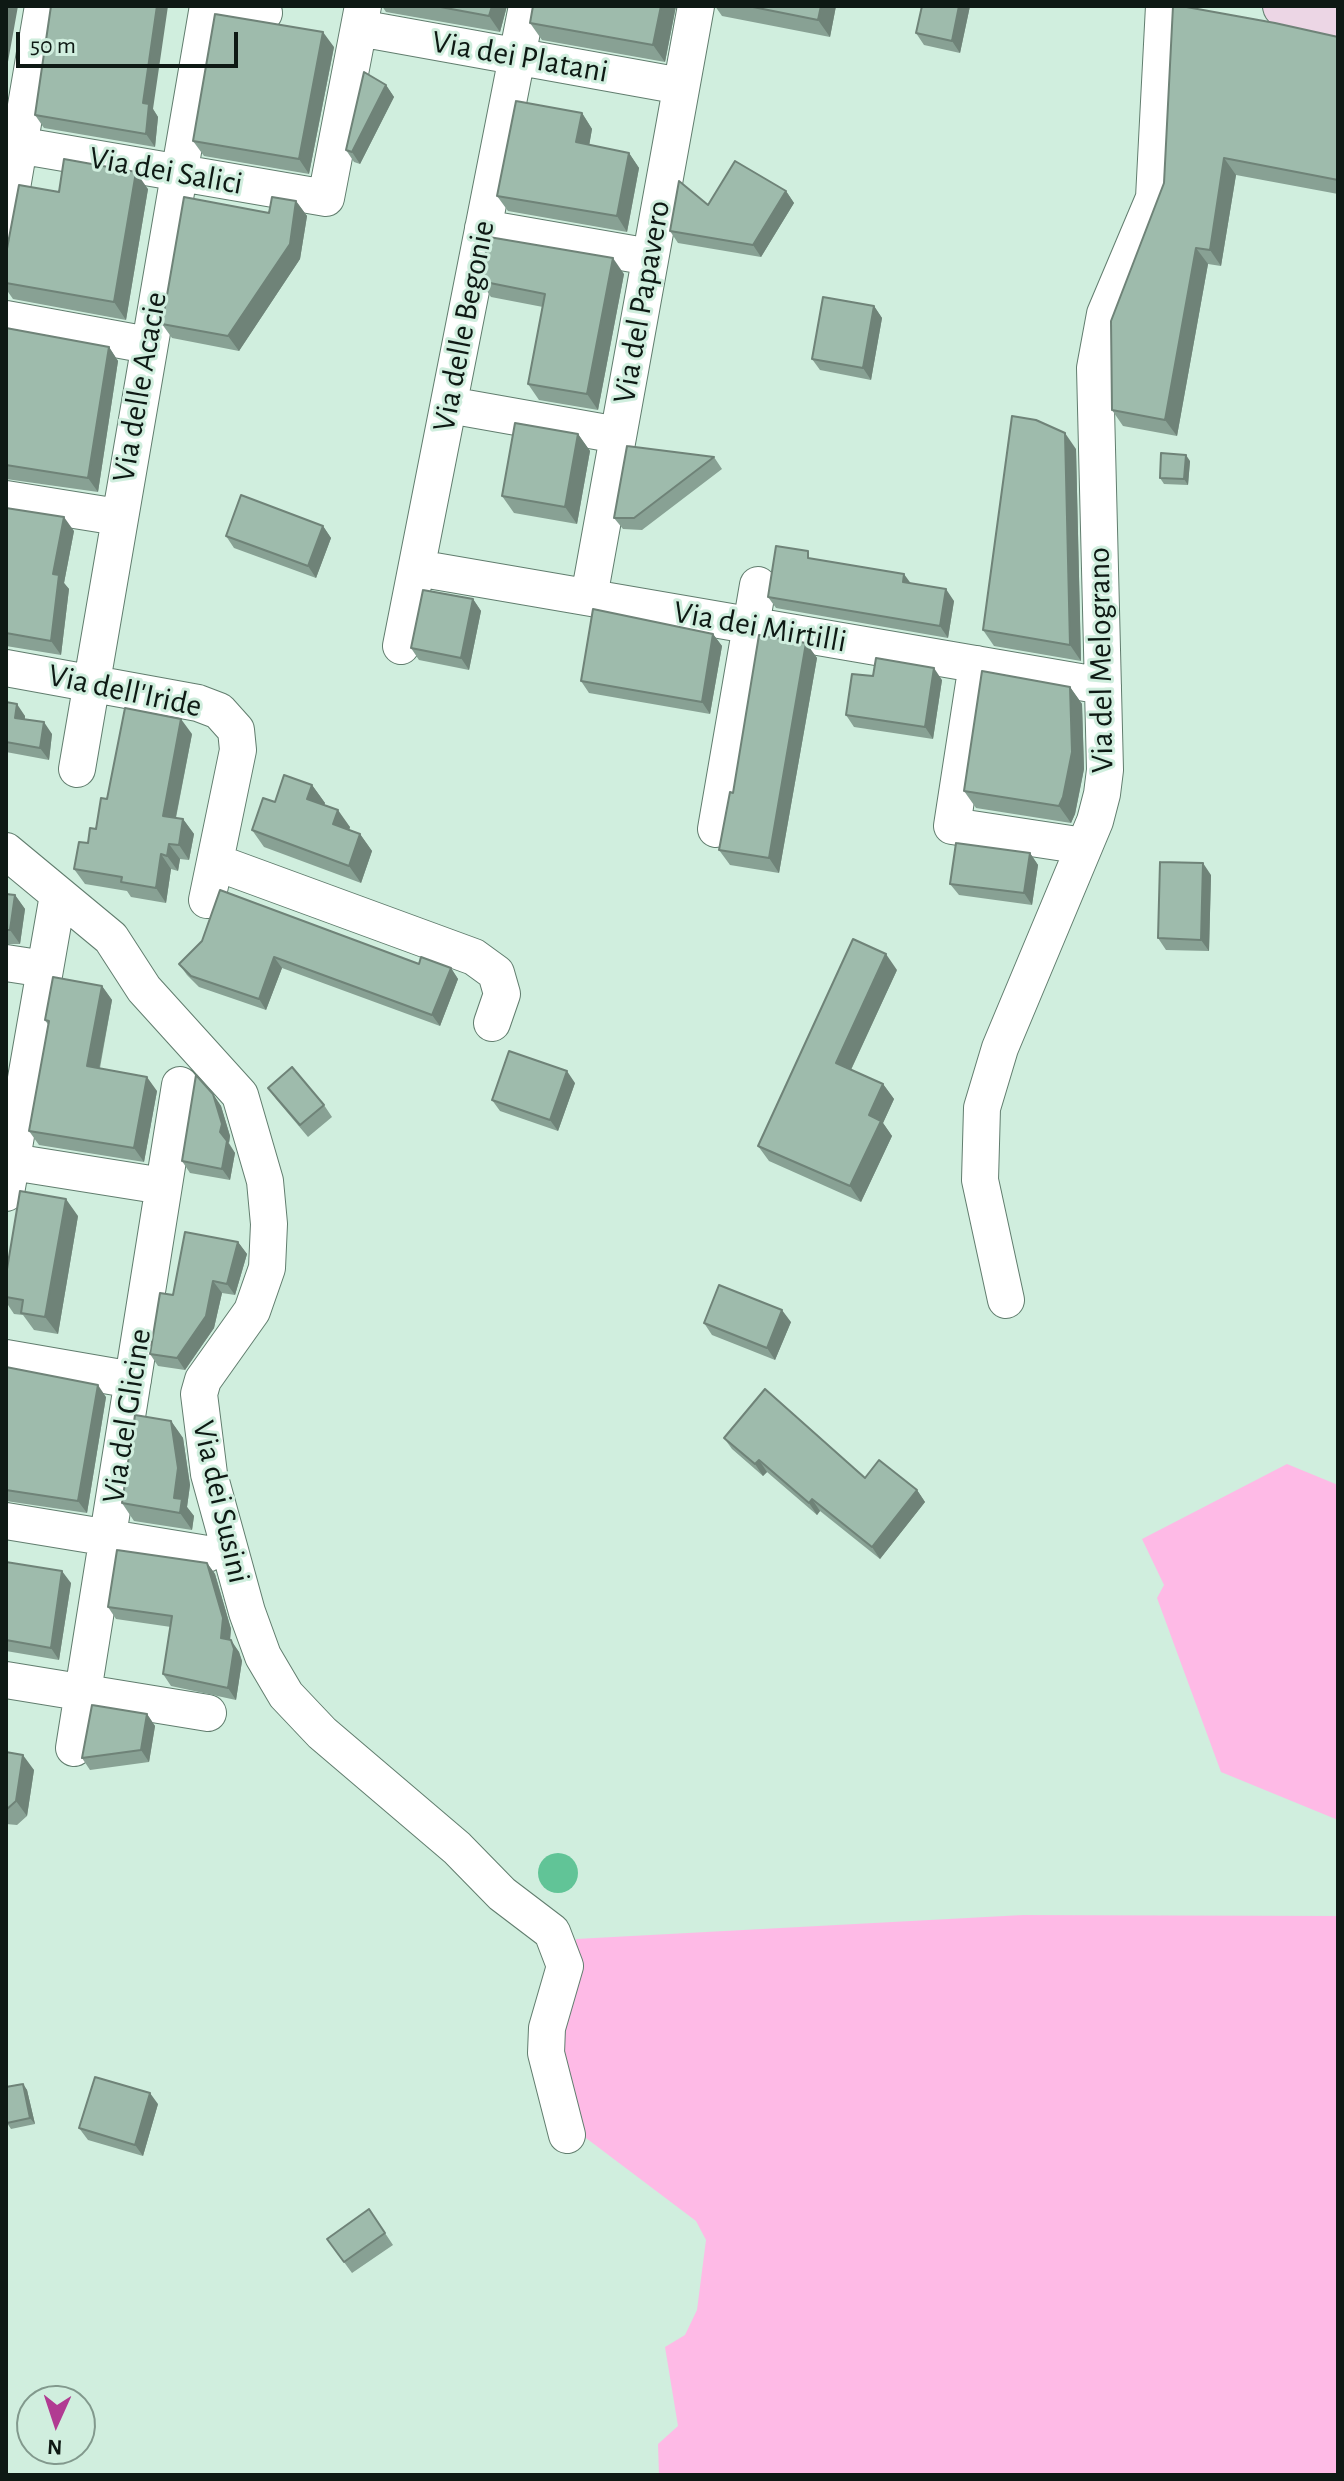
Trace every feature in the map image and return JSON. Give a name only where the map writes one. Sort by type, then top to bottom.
[{"type":"street","points":[[6,223],[12,144],[43,6]]},
{"type":"street","name":"Via delle Acacie","points":[[77,769],[89,683],[208,6]]},
{"type":"street","points":[[227,6],[264,13]]},
{"type":"street","name":"Via delle Begonie","points":[[401,646],[527,6]]},
{"type":"street","name":"Via del Papavero","points":[[589,597],[696,6]]},
{"type":"street","name":"Via del Melograno","points":[[1006,1300],[980,1180],[982,1108],[1000,1048],[1095,821],[1105,770],[1095,368],[1105,314],[1154,198],[1164,6]]},
{"type":"street","points":[[1285,6],[1338,17]]},
{"type":"street","name":"Via dei Salici","points":[[12,144],[326,198],[361,17]]},
{"type":"street","name":"Via dei Platani","points":[[361,17],[517,57],[681,86]]},
{"type":"street","points":[[483,228],[650,257]]},
{"type":"street","points":[[6,319],[148,345]]},
{"type":"street","points":[[449,405],[618,435]]},
{"type":"street","points":[[6,499],[118,517]]},
{"type":"street","name":"Via dei Mirtilli","points":[[417,568],[1103,686]]},
{"type":"street","points":[[716,829],[758,585]]},
{"type":"street","points":[[977,664],[952,826],[1084,846]]},
{"type":"street","name":"Via dell'Iride","points":[[6,668],[198,703],[219,711],[236,730],[238,750],[215,862]]},
{"type":"street","name":"Via dei Susini","points":[[6,851],[111,938],[144,989],[240,1095],[265,1181],[269,1224],[267,1268],[252,1311],[203,1380],[199,1394],[209,1474],[228,1549],[263,1656],[286,1695],[322,1733],[457,1848],[502,1894],[552,1932],[565,1966],[547,2028],[546,2053],[567,2135]]},
{"type":"street","points":[[207,900],[215,862],[474,957],[496,973],[502,994],[492,1023]]},
{"type":"street","points":[[58,895],[8,1172],[163,1186]]},
{"type":"street","points":[[6,963],[45,969]]},
{"type":"street","name":"Via del Glicine","points":[[74,1748],[180,1085]]},
{"type":"street","points":[[6,1358],[133,1380]]},
{"type":"street","points":[[6,1521],[207,1554]]},
{"type":"street","points":[[6,1680],[208,1713]]},
{"type":"shaded area","points":[[1287,1464],[1338,1485],[1338,1820],[1221,1772],[1157,1598],[1164,1585],[1142,1539]]},
{"type":"shaded area","points":[[558,1853],[572,1859],[578,1873],[572,1887],[558,1893],[544,1887],[538,1873],[544,1859]]},
{"type":"shaded area","points":[[1023,1915],[1338,1916],[1338,2475],[659,2475],[658,2444],[678,2426],[665,2347],[685,2335],[697,2310],[706,2240],[696,2221],[574,2129],[557,2026],[573,1969],[576,1939]]},
{"type":"building","points":[[51,6],[157,6],[143,103],[149,104],[146,134],[35,115]]},
{"type":"building","points":[[435,6],[492,6],[489,16]]},
{"type":"building","points":[[533,6],[661,6],[653,45],[530,23]]},
{"type":"building","points":[[748,6],[821,6],[818,20]]},
{"type":"building","points":[[922,6],[959,6],[952,41],[916,33]]},
{"type":"building","points":[[1173,6],[1338,37],[1338,180],[1224,158],[1210,250],[1196,248],[1165,420],[1112,410],[1111,321],[1164,183]]},
{"type":"building","points":[[215,14],[323,32],[299,159],[193,141]]},
{"type":"building","points":[[364,72],[386,85],[352,152],[346,150]]},
{"type":"building","points":[[516,101],[582,113],[576,142],[629,153],[617,216],[497,196]]},
{"type":"building","points":[[64,159],[136,172],[114,302],[6,283],[6,254],[19,185],[59,192]]},
{"type":"building","points":[[735,161],[786,191],[753,245],[670,231],[679,181],[708,205]]},
{"type":"building","points":[[184,197],[269,213],[272,197],[296,201],[290,244],[228,336],[162,324]]},
{"type":"building","points":[[489,237],[613,258],[587,394],[528,384],[545,294],[480,281]]},
{"type":"building","points":[[823,297],[874,306],[863,368],[812,359]]},
{"type":"building","points":[[6,328],[109,347],[88,478],[6,465]]},
{"type":"building","points":[[1012,416],[1036,420],[1065,433],[1070,645],[983,630]]},
{"type":"building","points":[[515,423],[578,434],[565,507],[502,496]]},
{"type":"building","points":[[627,446],[714,457],[634,518],[614,518]]},
{"type":"building","points":[[1161,453],[1186,455],[1184,479],[1160,478]]},
{"type":"building","points":[[241,495],[323,526],[308,566],[226,536]]},
{"type":"building","points":[[6,508],[64,517],[53,574],[59,575],[51,641],[6,633]]},
{"type":"building","points":[[776,546],[808,551],[808,558],[904,574],[903,582],[946,589],[940,626],[768,597]]},
{"type":"building","points":[[423,590],[473,599],[461,658],[411,648]]},
{"type":"building","points":[[593,609],[713,634],[702,702],[581,681]]},
{"type":"building","points":[[759,635],[806,643],[769,858],[719,850],[730,792],[733,793]]},
{"type":"building","points":[[876,658],[934,668],[925,727],[846,715],[852,674],[873,676]]},
{"type":"building","points":[[982,671],[1070,687],[1072,752],[1059,806],[964,791]]},
{"type":"building","points":[[6,702],[17,704],[15,718],[44,722],[40,748],[6,742]]},
{"type":"building","points":[[125,708],[181,719],[163,816],[183,819],[179,845],[169,844],[167,856],[161,854],[156,888],[121,882],[122,877],[74,869],[79,842],[88,843],[90,828],[96,829],[101,798],[107,799]]},
{"type":"building","points":[[284,775],[312,785],[307,799],[338,810],[333,824],[360,834],[349,866],[252,830],[263,798],[275,802]]},
{"type":"building","points":[[956,843],[1030,853],[1024,893],[950,884]]},
{"type":"building","points":[[1160,862],[1203,863],[1201,940],[1158,938]]},
{"type":"building","points":[[220,890],[419,964],[421,957],[451,968],[432,1015],[274,957],[259,999],[191,976],[179,964],[202,941]]},
{"type":"building","points":[[6,894],[15,895],[10,930],[6,930]]},
{"type":"building","points":[[853,939],[886,954],[836,1063],[883,1084],[869,1115],[881,1121],[850,1186],[758,1146]]},
{"type":"building","points":[[53,977],[102,986],[87,1066],[147,1077],[134,1148],[29,1131],[49,1021],[45,1020]]},
{"type":"building","points":[[509,1051],[567,1071],[550,1120],[492,1100]]},
{"type":"building","points":[[292,1067],[324,1105],[300,1125],[268,1088]]},
{"type":"building","points":[[196,1075],[213,1094],[222,1124],[220,1132],[227,1141],[222,1169],[182,1161]]},
{"type":"building","points":[[20,1191],[66,1199],[45,1317],[21,1313],[23,1300],[6,1297],[6,1275]]},
{"type":"building","points":[[185,1232],[238,1242],[227,1284],[213,1281],[206,1316],[177,1358],[150,1354],[160,1293],[173,1295]]},
{"type":"building","points":[[719,1285],[782,1310],[767,1348],[704,1323]]},
{"type":"building","points":[[6,1367],[98,1385],[78,1501],[6,1490]]},
{"type":"building","points":[[765,1389],[865,1478],[879,1460],[917,1490],[872,1547],[812,1499],[809,1503],[759,1460],[755,1464],[724,1438]]},
{"type":"building","points":[[135,1415],[171,1421],[178,1468],[174,1498],[182,1499],[180,1513],[122,1503]]},
{"type":"building","points":[[117,1550],[207,1563],[223,1618],[221,1638],[231,1640],[234,1649],[228,1688],[163,1674],[172,1616],[108,1607]]},
{"type":"building","points":[[6,1562],[62,1571],[51,1648],[6,1640]]},
{"type":"building","points":[[92,1705],[147,1714],[141,1750],[82,1758]]},
{"type":"building","points":[[6,1752],[23,1755],[16,1801],[6,1810]]},
{"type":"building","points":[[95,2077],[150,2093],[135,2145],[79,2128]]},
{"type":"building","points":[[23,2084],[30,2118],[7,2123],[6,2087]]},
{"type":"building","points":[[369,2209],[385,2233],[344,2262],[327,2239]]}]
